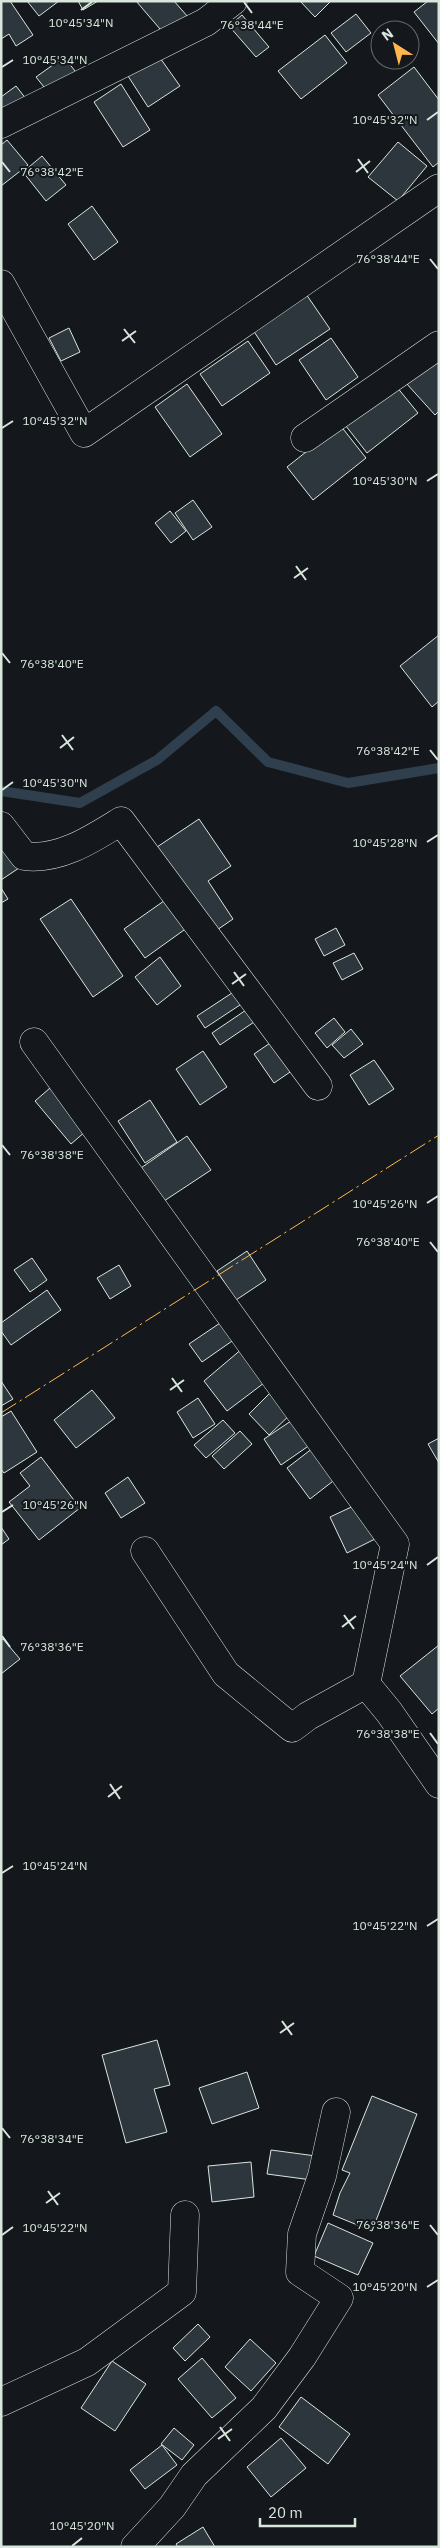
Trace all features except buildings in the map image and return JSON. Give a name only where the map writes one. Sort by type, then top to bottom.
[{"type":"street","points":[[1,124],[206,22],[233,1]]},
{"type":"street","points":[[1,284],[84,433],[439,188]]},
{"type":"street","points":[[305,438],[439,345]]},
{"type":"street","points":[[1,826],[24,856],[42,858],[86,843],[121,821],[318,1086]]},
{"type":"street","points":[[34,1042],[395,1544],[366,1684],[308,1716],[292,1728],[226,1674],[145,1550]]},
{"type":"street","points":[[366,1684],[389,1712],[439,1784]]},
{"type":"street","points":[[135,2547],[172,2507],[194,2475],[264,2408],[302,2357],[339,2298],[300,2272],[302,2234],[322,2176],[336,2112]]},
{"type":"street","points":[[1,2402],[87,2362],[182,2292],[185,2214]]},
{"type":"waterway","points":[[1,791],[80,803],[157,760],[216,711],[268,762],[348,783],[439,768]]},
{"type":"power","points":[[1,1413],[439,1135]]}]
